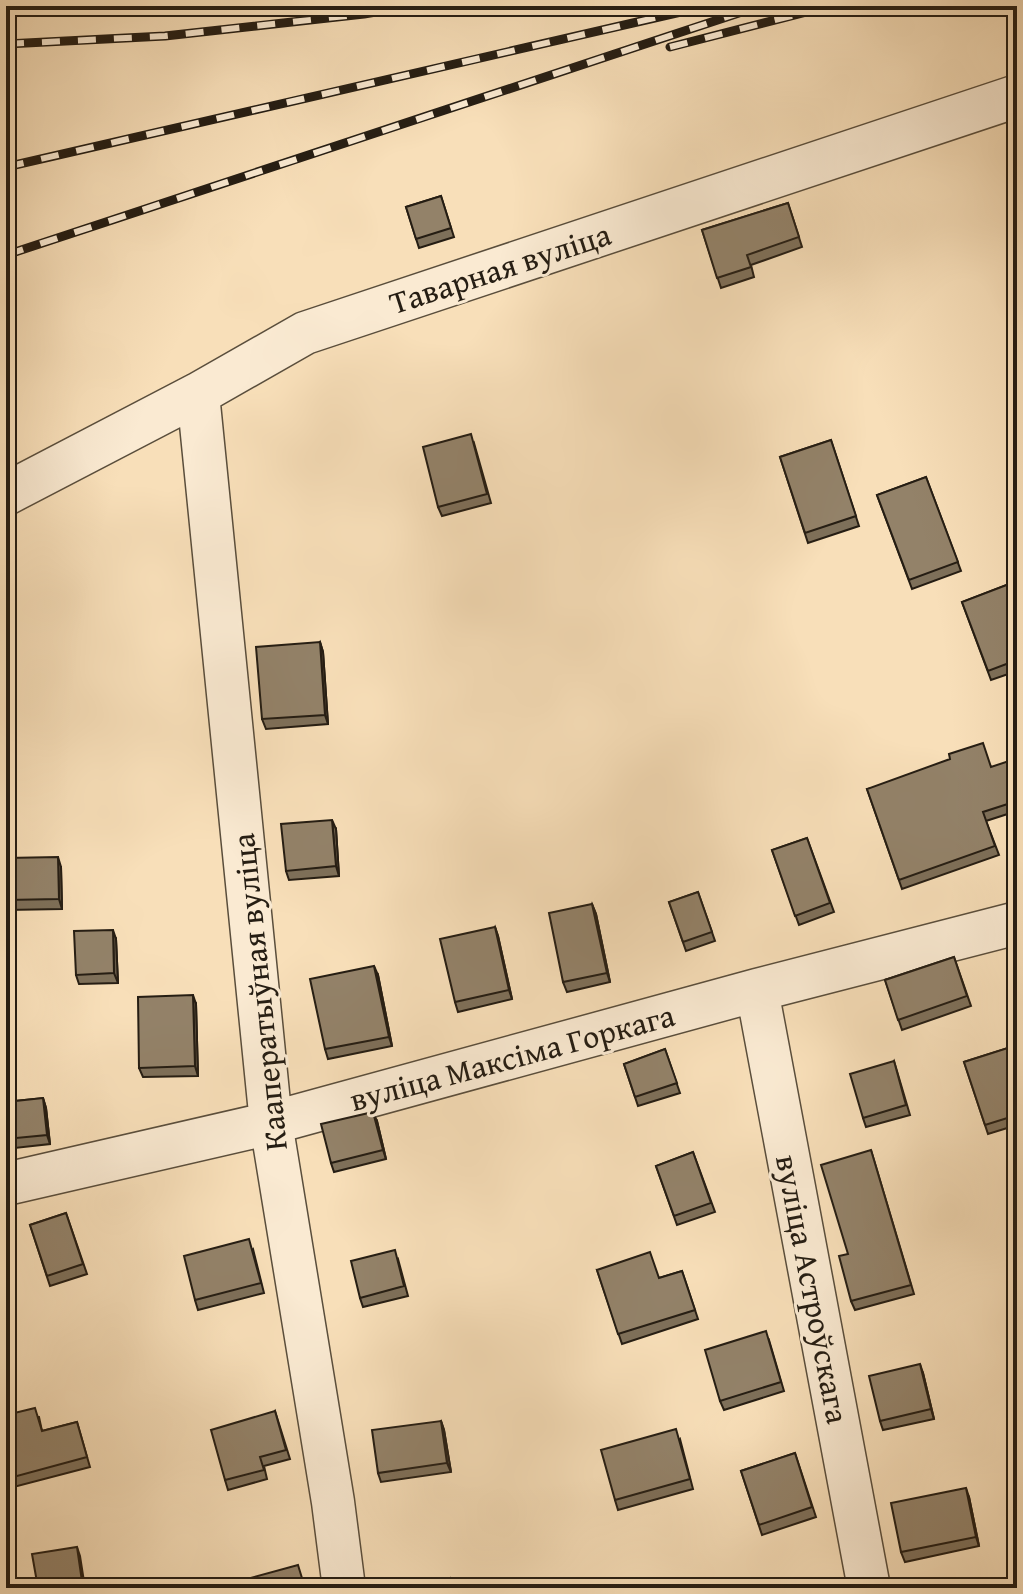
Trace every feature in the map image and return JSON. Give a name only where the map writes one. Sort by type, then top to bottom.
[{"type":"street","name":"Таварная вуліца","points":[[6,494],[198,394],[305,333],[1017,96]]},
{"type":"street","name":"Кааператыўная вуліца","points":[[198,394],[271,1123],[333,1502],[344,1588]]},
{"type":"street","name":"вуліца Максіма Горкага","points":[[6,1184],[271,1123],[757,990],[1017,923]]},
{"type":"street","name":"вуліца Астроўскага","points":[[757,990],[869,1588]]},
{"type":"building","points":[[441,196],[451,228],[416,239],[406,207]]},
{"type":"building","points":[[788,203],[799,237],[747,255],[751,267],[717,278],[702,230]]},
{"type":"building","points":[[471,434],[487,494],[438,507],[423,447]]},
{"type":"building","points":[[831,440],[856,516],[805,533],[780,457]]},
{"type":"building","points":[[926,477],[958,562],[909,580],[877,495]]},
{"type":"building","points":[[1017,581],[1017,660],[988,671],[962,602]]},
{"type":"building","points":[[320,642],[325,715],[262,719],[256,647]]},
{"type":"building","points":[[983,743],[991,767],[1012,760],[1017,775],[1017,801],[983,812],[995,846],[899,880],[867,789],[950,759],[949,754]]},
{"type":"building","points":[[332,820],[336,866],[286,871],[281,824]]},
{"type":"building","points":[[807,838],[830,903],[795,916],[772,850]]},
{"type":"building","points":[[58,857],[59,899],[6,900],[6,858]]},
{"type":"building","points":[[698,892],[712,932],[683,942],[669,902]]},
{"type":"building","points":[[592,904],[607,973],[563,982],[549,913]]},
{"type":"building","points":[[495,927],[509,990],[455,1002],[440,939]]},
{"type":"building","points":[[113,930],[114,973],[76,975],[74,931]]},
{"type":"building","points":[[954,957],[967,996],[898,1020],[885,980]]},
{"type":"building","points":[[374,966],[389,1037],[325,1049],[310,979]]},
{"type":"building","points":[[193,995],[195,1066],[139,1068],[138,997]]},
{"type":"building","points":[[1017,1045],[1017,1115],[985,1125],[964,1062]]},
{"type":"building","points":[[665,1049],[677,1083],[635,1097],[624,1064]]},
{"type":"building","points":[[894,1061],[906,1105],[863,1118],[850,1074]]},
{"type":"building","points":[[43,1098],[47,1135],[6,1139],[6,1102]]},
{"type":"building","points":[[373,1112],[383,1150],[331,1163],[321,1124]]},
{"type":"building","points":[[871,1150],[911,1285],[851,1301],[839,1256],[848,1254],[821,1165]]},
{"type":"building","points":[[693,1152],[711,1203],[674,1216],[656,1166]]},
{"type":"building","points":[[66,1213],[83,1264],[47,1276],[30,1225]]},
{"type":"building","points":[[249,1239],[261,1283],[195,1300],[184,1256]]},
{"type":"building","points":[[395,1250],[404,1286],[360,1298],[351,1261]]},
{"type":"building","points":[[650,1252],[659,1278],[682,1271],[695,1310],[618,1334],[597,1270]]},
{"type":"building","points":[[766,1331],[781,1382],[720,1401],[705,1350]]},
{"type":"building","points":[[920,1364],[931,1409],[880,1421],[869,1376]]},
{"type":"building","points":[[35,1408],[42,1431],[77,1422],[87,1457],[6,1479],[6,1415]]},
{"type":"building","points":[[275,1411],[286,1450],[260,1457],[264,1470],[225,1480],[211,1430]]},
{"type":"building","points":[[441,1421],[447,1463],[378,1473],[372,1430]]},
{"type":"building","points":[[676,1429],[690,1479],[615,1500],[601,1450]]},
{"type":"building","points":[[795,1453],[812,1507],[759,1525],[741,1471]]},
{"type":"building","points":[[966,1488],[976,1537],[901,1552],[891,1503]]},
{"type":"building","points":[[77,1547],[83,1588],[38,1588],[32,1554]]},
{"type":"building","points":[[298,1565],[305,1588],[238,1588],[236,1582]]},
{"type":"building","points":[[450,1578],[452,1588],[400,1588],[400,1587]]},
{"type":"railway","points":[[6,44],[165,36],[411,6]]},
{"type":"railway","points":[[6,167],[707,6]]},
{"type":"railway","points":[[6,255],[760,6]]},
{"type":"railway","points":[[670,47],[830,6]]}]
